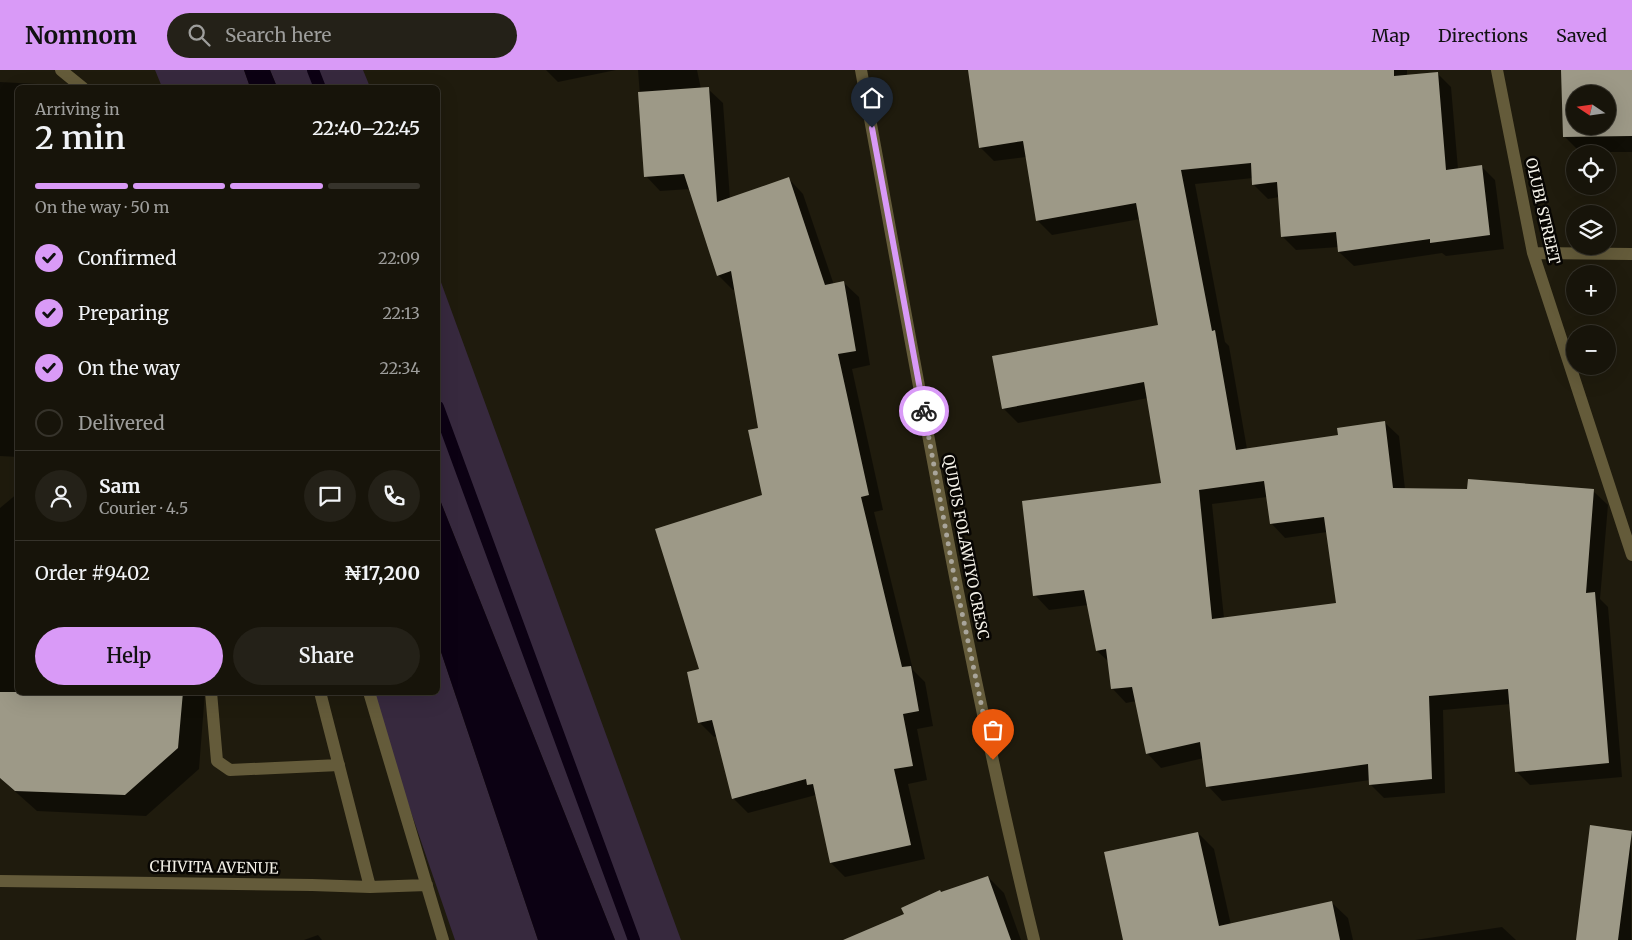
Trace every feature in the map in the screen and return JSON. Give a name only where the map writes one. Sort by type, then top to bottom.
[{"type":"street","points":[[61,70],[80,85]]},
{"type":"street","name":"QUDUS FOLAWIYO CRESC","points":[[861,70],[953,570],[1004,818],[1034,940]]},
{"type":"street","name":"OLUBI STREET","points":[[1497,70],[1533,252],[1632,555]]},
{"type":"street","points":[[1533,252],[1632,254]]},
{"type":"street","points":[[212,695],[217,761],[230,770],[339,765]]},
{"type":"street","points":[[321,695],[370,887]]},
{"type":"street","points":[[370,695],[443,940]]},
{"type":"street","name":"CHIVITA AVENUE","points":[[0,881],[370,887],[427,885]]},
{"type":"shaded area","points":[[155,70],[244,70],[249,85],[161,85]]},
{"type":"shaded area","points":[[244,70],[270,70],[276,85],[249,85]]},
{"type":"shaded area","points":[[270,70],[363,70],[369,85],[276,85]]},
{"type":"shaded area","points":[[440,279],[681,940],[615,940],[440,500]]},
{"type":"shaded area","points":[[440,500],[615,940],[538,940],[440,649]]},
{"type":"shaded area","points":[[440,649],[538,940],[455,940],[371,695],[440,695]]},
{"type":"building","points":[[968,70],[1394,70],[1394,76],[1438,72],[1446,170],[1482,165],[1490,235],[1430,243],[1430,239],[1338,252],[1336,232],[1281,237],[1277,182],[1252,185],[1251,163],[1181,170],[1212,331],[1215,330],[1236,450],[1338,435],[1337,428],[1385,421],[1393,488],[1467,489],[1468,479],[1594,489],[1586,593],[1595,592],[1609,763],[1515,772],[1508,689],[1429,696],[1432,779],[1369,785],[1368,764],[1206,787],[1200,742],[1146,754],[1132,687],[1111,689],[1106,649],[1096,651],[1084,590],[1033,596],[1022,501],[1161,483],[1144,382],[1002,409],[992,356],[1158,325],[1136,203],[1036,221],[1023,141],[979,148]],"holes":[[[1264,481],[1270,524],[1324,517],[1336,603],[1212,619],[1199,490]]]},
{"type":"building","points":[[1561,70],[1632,70],[1632,136],[1563,137]]},
{"type":"building","points":[[709,87],[717,202],[789,177],[825,285],[844,281],[856,351],[838,354],[869,495],[861,497],[902,667],[911,666],[919,711],[903,714],[913,766],[894,769],[911,845],[830,863],[813,784],[807,785],[806,779],[732,799],[712,720],[698,723],[687,672],[699,669],[655,529],[762,495],[748,430],[758,428],[731,271],[717,276],[684,174],[644,177],[638,92]]},
{"type":"building","points":[[0,692],[15,692],[15,695],[183,695],[178,748],[125,795],[15,791],[0,778]]},
{"type":"building","points":[[1590,825],[1632,831],[1618,940],[1576,940]]},
{"type":"building","points":[[1198,832],[1219,926],[1332,901],[1340,940],[1123,940],[1104,852]]},
{"type":"building","points":[[988,876],[1011,940],[843,940],[904,914],[901,908],[940,890],[941,892]]},
{"type":"waterway","points":[[313,70],[319,85]]},
{"type":"waterway","points":[[440,412],[634,940]]},
{"type":"way so far","points":[[924,411],[953,570],[993,760]]},
{"type":"route","points":[[872,128],[924,411]]}]
